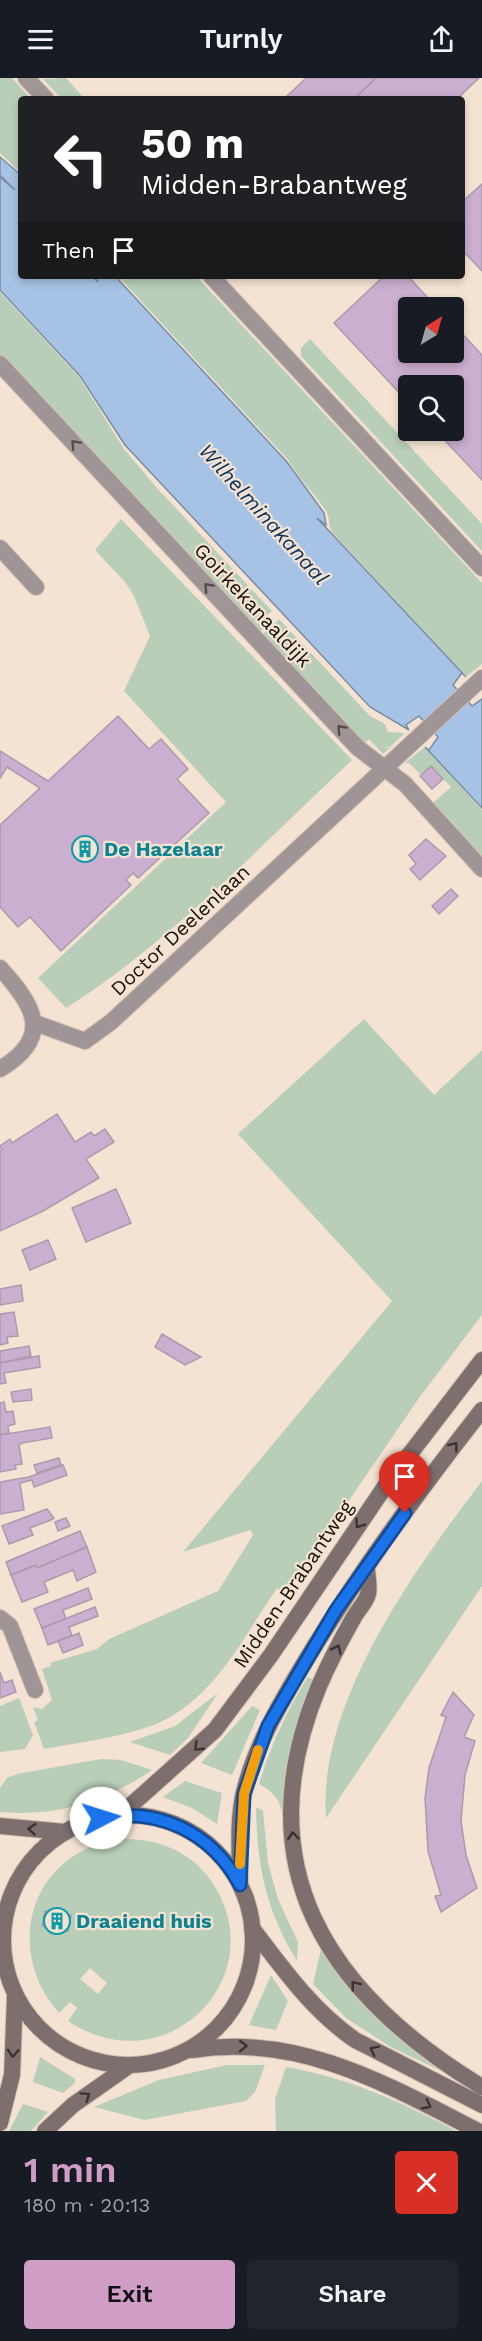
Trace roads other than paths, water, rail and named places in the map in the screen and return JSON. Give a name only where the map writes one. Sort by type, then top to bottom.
[{"type":"main road","name":"Midden-Brabantweg","points":[[120,1815],[215,1730],[260,1671],[386,1485],[482,1360]]},
{"type":"main road","points":[[185,2051],[215,2030],[238,2000],[251,1965],[252,1928],[240,1885],[244,1794],[255,1757],[275,1711],[336,1610],[482,1410]]},
{"type":"main road","points":[[367,1567],[369,1593],[340,1642],[319,1686],[304,1727],[294,1769],[291,1813],[295,1856],[309,1912],[334,1958],[365,1997],[414,2042],[482,2087]]},
{"type":"main road","points":[[240,1885],[219,1855],[190,1832],[156,1818],[120,1815],[92,1820],[65,1832],[37,1853],[17,1881],[5,1914],[1,1948],[15,1994],[41,2030],[67,2049],[97,2061],[130,2065],[153,2062],[185,2051],[263,2046],[352,2070],[478,2131]]},
{"type":"main road","points":[[0,1826],[65,1832]]},
{"type":"main road","points":[[252,1928],[299,1989],[337,2028],[355,2040],[482,2105]]},
{"type":"main road","points":[[0,2123],[12,2075],[15,1994]]},
{"type":"main road","points":[[45,2131],[74,2105],[130,2065]]},
{"type":"street","points":[[26,78],[43,96]]},
{"type":"street","points":[[214,279],[482,568]]},
{"type":"street","name":"Goirkekanaaldijk","points":[[0,363],[358,748],[405,784],[482,869]]},
{"type":"street","points":[[0,548],[36,587]]},
{"type":"street","points":[[384,769],[482,678]]},
{"type":"street","name":"Doctor Deelenlaan","points":[[35,1023],[85,1041],[102,1029],[136,1001],[384,769]]},
{"type":"street","points":[[0,968],[20,989],[33,1011],[35,1023],[24,1050],[0,1069]]},
{"type":"street","points":[[0,1618],[10,1626],[36,1690]]},
{"type":"water","name":"Wilhelminakanaal","points":[[0,157],[18,172],[18,279],[95,279],[98,282],[96,279],[118,279],[287,462],[324,513],[326,525],[317,518],[466,677],[462,673],[453,685],[472,706],[482,699],[482,808],[425,747],[429,750],[438,737],[419,716],[406,725],[409,730],[370,707],[125,445],[80,376],[0,290],[0,177],[15,190],[0,175]]},
{"type":"place","name":"De Hazelaar","points":[[85,849]]},
{"type":"place","name":"Draaiend huis","points":[[57,1921]]}]
